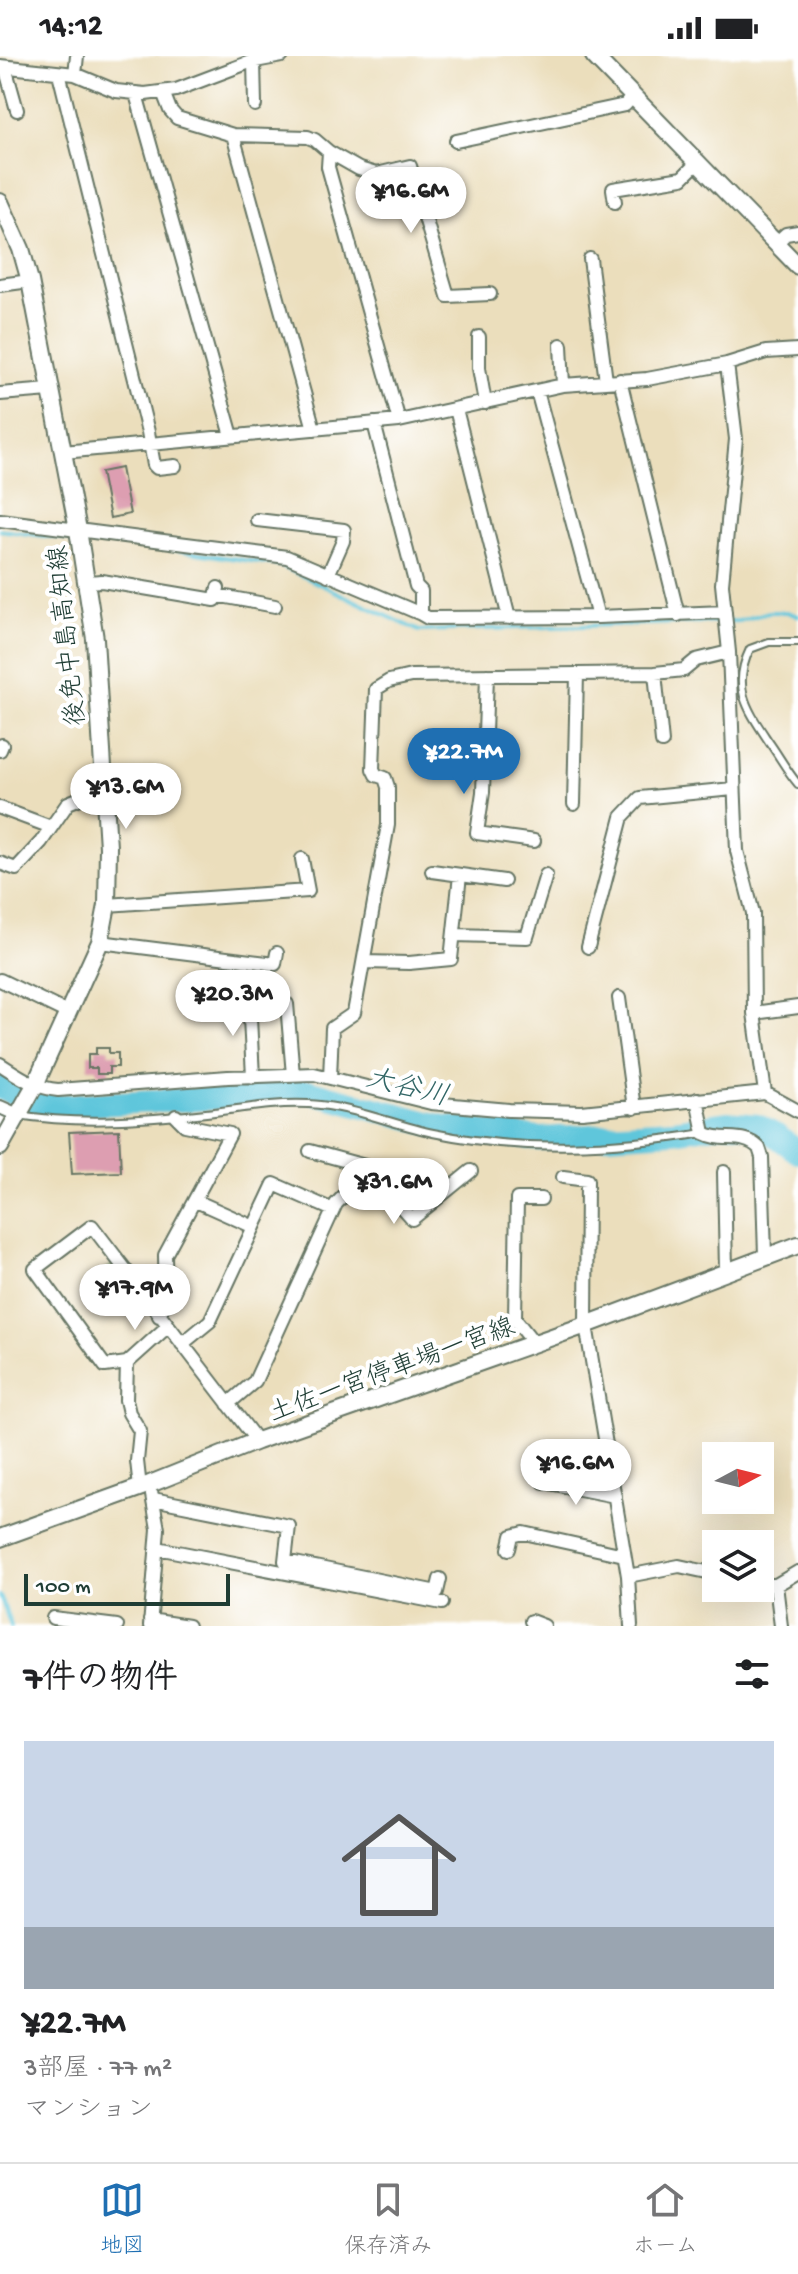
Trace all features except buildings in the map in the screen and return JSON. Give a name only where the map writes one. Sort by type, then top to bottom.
[{"type":"main road","points":[[594,56],[798,266]]},
{"type":"main road","name":"後免中島高知線","points":[[0,202],[21,249],[30,281],[87,582],[95,639],[108,847],[107,905],[100,942],[34,1088],[0,1147]]},
{"type":"main road","name":"土佐一宮停車場一宮線","points":[[0,1538],[147,1490],[257,1441],[586,1325],[798,1245]]},
{"type":"street","points":[[75,74],[77,56]]},
{"type":"street","points":[[17,110],[2,66],[75,74],[116,91],[136,94],[176,90],[254,61],[282,56]]},
{"type":"street","points":[[254,61],[255,105]]},
{"type":"street","points":[[59,73],[154,465],[157,468],[175,466]]},
{"type":"street","points":[[163,92],[177,118],[233,135],[308,137],[359,169],[376,174],[410,166],[448,296],[490,294]]},
{"type":"street","points":[[136,94],[232,436]]},
{"type":"street","points":[[456,141],[625,105],[633,96]]},
{"type":"street","points":[[233,135],[314,429]]},
{"type":"street","points":[[329,152],[328,167],[399,421]]},
{"type":"street","points":[[615,202],[613,189],[682,178],[697,163]]},
{"type":"street","points":[[776,243],[786,234],[798,232]]},
{"type":"street","points":[[590,259],[613,381],[678,615]]},
{"type":"street","points":[[0,285],[30,281]]},
{"type":"street","points":[[479,337],[479,368],[485,403]]},
{"type":"street","points":[[561,345],[563,385]]},
{"type":"street","points":[[63,452],[399,421],[563,385],[647,379],[727,364],[766,352],[798,350]]},
{"type":"street","points":[[727,364],[736,439],[722,584],[729,652],[737,851],[753,913],[754,1013],[765,1093]]},
{"type":"street","points":[[0,394],[50,390]]},
{"type":"street","points":[[537,391],[598,617]]},
{"type":"street","points":[[456,409],[509,618]]},
{"type":"street","points":[[374,423],[405,547],[416,586],[421,591],[421,614]]},
{"type":"street","points":[[0,520],[79,537],[287,557],[428,618],[678,615],[725,618]]},
{"type":"street","points":[[257,520],[344,530],[343,541],[328,575]]},
{"type":"street","points":[[87,582],[102,581],[215,600],[217,591],[275,606]]},
{"type":"street","points":[[330,1078],[332,1028],[354,1013],[388,825],[388,787],[385,778],[376,775],[373,769],[376,689],[389,681],[411,676],[684,670],[696,660],[729,652]]},
{"type":"street","points":[[655,673],[662,742]]},
{"type":"street","points":[[574,804],[577,674]]},
{"type":"street","points":[[487,675],[483,792],[477,833],[534,841]]},
{"type":"street","points":[[0,863],[16,869],[41,842],[68,803],[102,789]]},
{"type":"street","points":[[588,947],[622,817],[640,798],[733,789]]},
{"type":"street","points":[[0,808],[51,827]]},
{"type":"street","points":[[107,905],[308,891],[302,859]]},
{"type":"street","points":[[432,871],[504,881]]},
{"type":"street","points":[[364,962],[409,963],[451,959],[460,875]]},
{"type":"street","points":[[454,935],[527,937],[546,875]]},
{"type":"street","points":[[100,942],[275,964],[277,953]]},
{"type":"street","points":[[1,984],[66,1012]]},
{"type":"street","points":[[249,998],[253,1077]]},
{"type":"street","points":[[619,998],[634,1108]]},
{"type":"street","points":[[287,1004],[293,1075]]},
{"type":"street","points":[[754,1013],[798,1007]]},
{"type":"street","points":[[0,1064],[34,1088],[58,1090],[314,1074],[396,1096],[450,1106],[582,1112],[765,1093],[798,1111]]},
{"type":"street","points":[[697,1099],[704,1133],[712,1137],[743,1138],[759,1148],[762,1157],[765,1256]]},
{"type":"street","points":[[0,1107],[18,1115]]},
{"type":"street","points":[[159,1316],[166,1299],[165,1255],[230,1134],[185,1125],[176,1116]]},
{"type":"street","points":[[310,1151],[365,1166],[412,1219],[471,1171]]},
{"type":"street","points":[[228,1404],[255,1381],[333,1210],[368,1170]]},
{"type":"street","points":[[724,1172],[726,1271]]},
{"type":"street","points":[[563,1177],[587,1180],[586,1325],[628,1576],[631,1626]]},
{"type":"street","points":[[182,1344],[210,1321],[274,1184],[333,1210]]},
{"type":"street","points":[[534,1343],[515,1319],[517,1199],[541,1199]]},
{"type":"street","points":[[196,1201],[254,1227]]},
{"type":"street","points":[[167,1327],[127,1363],[105,1366],[35,1269],[92,1226],[257,1441]]},
{"type":"street","points":[[127,1363],[126,1400],[129,1413],[140,1431],[137,1461],[158,1529],[150,1623],[188,1626]]},
{"type":"street","points":[[544,1482],[615,1496]]},
{"type":"street","points":[[147,1490],[289,1526],[285,1561],[437,1592],[440,1579]]},
{"type":"street","points":[[509,1549],[512,1536],[524,1533],[624,1555]]},
{"type":"street","points":[[157,1548],[442,1603]]},
{"type":"street","points":[[628,1576],[679,1566],[702,1571]]},
{"type":"street","points":[[781,1626],[776,1585],[798,1572]]},
{"type":"street","points":[[53,1618],[117,1626]]},
{"type":"lane","points":[[798,642],[769,642],[750,649],[741,670],[741,684],[746,708],[798,784]]},
{"type":"lane","points":[[18,1115],[53,1121],[176,1116],[312,1104],[468,1140],[551,1147],[614,1146],[704,1133]]},
{"type":"green space","points":[[115,1263],[142,1298],[120,1315],[93,1279]]},
{"type":"waterway","points":[[0,530],[74,540]]},
{"type":"waterway","points":[[83,540],[114,541],[279,565],[419,631],[739,621],[769,612],[787,612],[798,616]]},
{"type":"waterway","name":"大谷川","points":[[0,1087],[33,1105],[54,1106],[219,1098],[291,1090],[311,1092],[444,1127],[540,1139],[672,1131],[727,1123],[758,1126],[798,1152]]},
{"type":"waterway","points":[[0,1596],[11,1626]]}]
